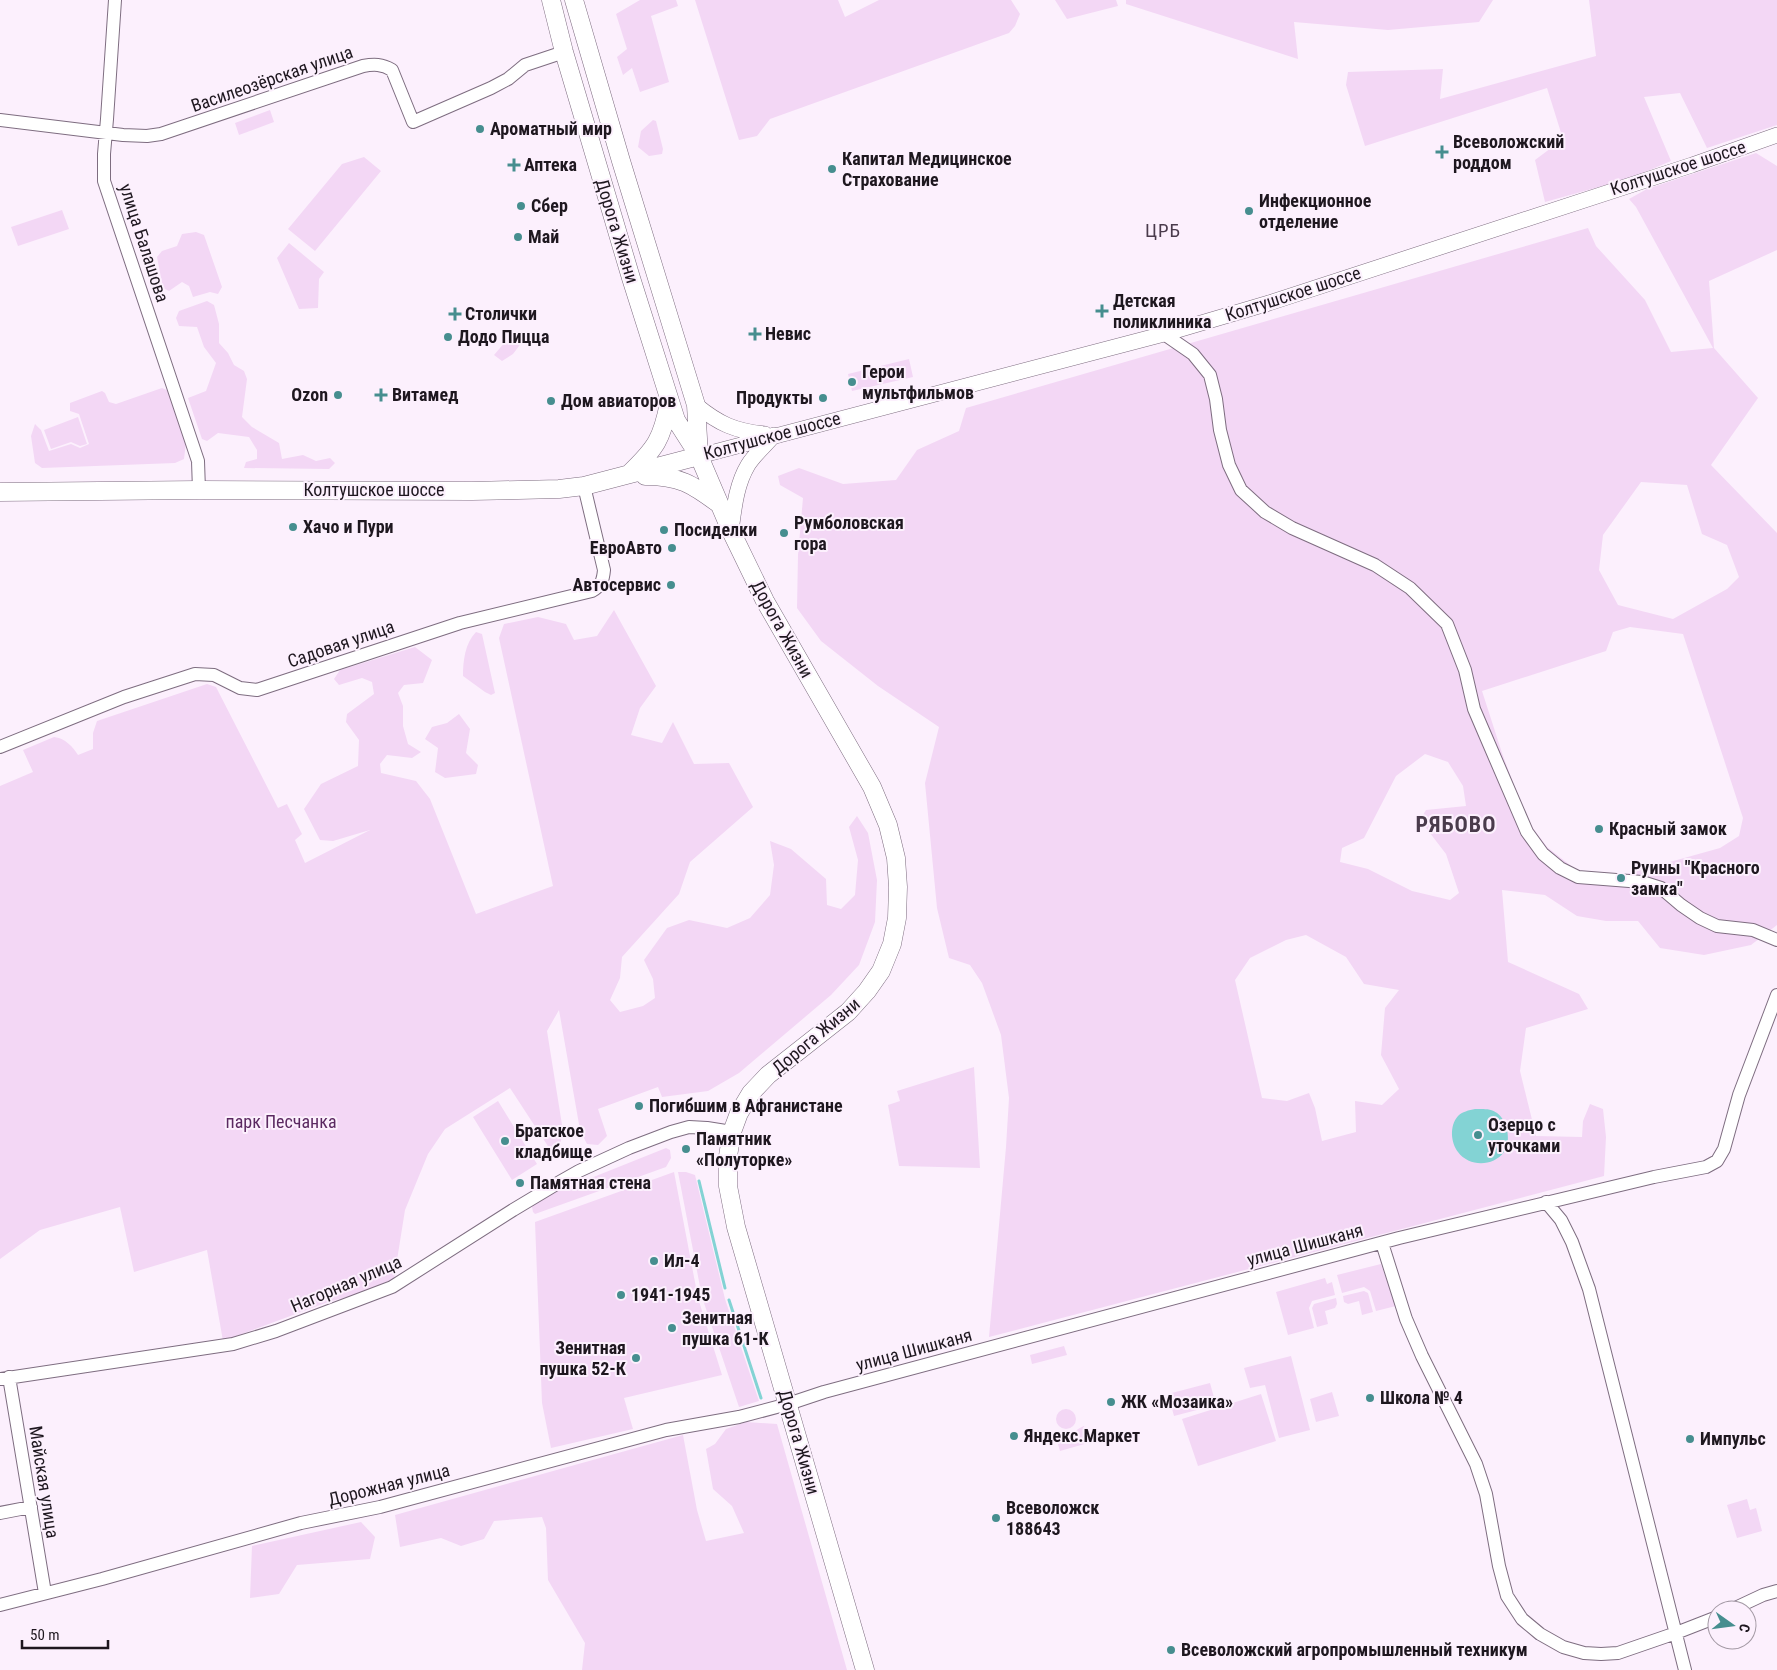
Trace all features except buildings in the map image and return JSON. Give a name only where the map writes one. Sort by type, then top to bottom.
[{"type":"main road","name":"Дорога Жизни","points":[[550,0],[564,52],[676,420],[700,456],[731,531],[765,601],[872,787],[888,825],[896,858],[898,887],[897,918],[892,944],[881,971],[867,991],[848,1012],[788,1058],[751,1093],[732,1132],[728,1156],[728,1186],[732,1209],[865,1670]]},
{"type":"main road","name":"Дорога Жизни","points":[[574,0],[623,169],[696,405],[700,456]]},
{"type":"main road","points":[[627,476],[649,455],[658,442],[664,428],[669,401]]},
{"type":"main road","name":"Колтушское шоссе","points":[[0,492],[199,490],[472,491],[558,489],[584,486],[700,456]]},
{"type":"main road","points":[[627,476],[663,476],[680,480],[694,486],[720,506]]},
{"type":"street","name":"улица Балашова","points":[[115,0],[104,154],[104,180],[198,461],[199,490]]},
{"type":"street","name":"Василеозёрская улица","points":[[0,120],[106,133],[147,136],[161,134],[363,66],[375,64],[386,66],[392,70],[413,122],[491,88],[508,79],[525,65],[564,52]]},
{"type":"street","name":"Колтушское шоссе","points":[[700,456],[1164,334],[1278,300],[1692,165],[1777,135]]},
{"type":"street","points":[[1164,334],[1193,354],[1210,375],[1216,399],[1220,430],[1229,464],[1242,490],[1265,512],[1292,528],[1375,565],[1410,588],[1447,624],[1465,670],[1474,709],[1482,730],[1527,832],[1543,854],[1560,868],[1578,877],[1642,882],[1661,888],[1700,918],[1717,926],[1753,930],[1777,940]]},
{"type":"street","points":[[696,405],[712,418],[731,428],[774,435]]},
{"type":"street","points":[[731,531],[741,478],[748,464],[774,435]]},
{"type":"street","name":"Садовая улица","points":[[0,747],[124,697],[195,674],[214,675],[240,688],[257,690],[460,623],[592,591],[599,587],[604,580],[604,570],[584,486]]},
{"type":"street","points":[[1382,1243],[1546,1202],[1706,1167],[1717,1161],[1724,1148],[1739,1095],[1777,995]]},
{"type":"street","name":"Нагорная улица","points":[[5,1378],[233,1344],[276,1332],[392,1287],[579,1170],[629,1148],[690,1127],[732,1132]]},
{"type":"street","points":[[1546,1202],[1561,1220],[1572,1242],[1589,1289],[1685,1670]]},
{"type":"street","name":"улица Шишканя","points":[[788,1404],[1382,1243],[1406,1319],[1422,1356],[1476,1464],[1486,1494],[1506,1596],[1522,1619],[1540,1634],[1563,1647],[1584,1653],[1600,1654],[1618,1653],[1707,1620]]},
{"type":"street","name":"Майская улица","points":[[5,1378],[31,1507],[45,1593]]},
{"type":"street","name":"Дорожная улица","points":[[0,1605],[102,1579],[301,1523],[380,1507],[658,1432],[788,1404]]},
{"type":"street","points":[[0,1513],[31,1507]]},
{"type":"street","points":[[1752,1600],[1777,1591]]},
{"type":"green space","points":[[640,0],[676,0],[678,6],[651,16],[669,82],[640,92],[632,68],[623,75],[617,57],[627,49],[616,14]]},
{"type":"green space","points":[[695,0],[838,0],[845,17],[879,0],[1011,0],[1020,14],[1015,26],[1009,33],[770,119],[757,136],[739,140]]},
{"type":"green space","points":[[1055,0],[1116,0],[1118,6],[1067,19]]},
{"type":"green space","points":[[1126,0],[1493,0],[1479,22],[1388,30],[1294,22],[1298,59],[1126,4]]},
{"type":"green space","points":[[1589,0],[1777,0],[1777,125],[1707,148],[1680,93],[1644,97],[1671,161],[1631,178],[1545,202],[1535,160],[1563,139],[1547,88],[1365,146],[1346,85],[1348,72],[1443,69],[1440,99],[1596,56]]},
{"type":"green space","points":[[270,110],[274,122],[239,135],[235,123]]},
{"type":"green space","points":[[653,120],[656,121],[663,149],[662,154],[649,156],[638,147],[641,131]]},
{"type":"green space","points":[[1756,153],[1777,166],[1777,250],[1709,281],[1714,348],[1758,398],[1711,465],[1777,533],[1777,925],[1751,945],[1704,955],[1660,948],[1638,921],[1606,921],[1577,916],[1545,895],[1502,890],[1508,962],[1579,994],[1588,1009],[1526,1028],[1520,1071],[1536,1136],[1582,1137],[1583,1121],[1590,1104],[1603,1109],[1606,1137],[1604,1176],[989,1337],[1009,1098],[1001,1035],[982,983],[970,965],[949,958],[937,908],[925,783],[939,727],[878,686],[821,641],[797,608],[798,555],[803,498],[780,485],[778,476],[799,468],[843,484],[896,480],[917,450],[959,431],[966,408],[1588,228],[1596,246],[1645,300],[1671,352],[1713,348],[1636,207],[1629,199],[1647,189]],"holes":[[[1641,482],[1687,485],[1702,534],[1727,545],[1739,577],[1727,589],[1673,619],[1618,605],[1599,570],[1603,535]],[[1630,627],[1683,634],[1743,818],[1739,836],[1720,848],[1616,877],[1580,873],[1547,847],[1527,820],[1502,753],[1482,691],[1606,651],[1613,632]],[[1425,754],[1448,762],[1463,786],[1466,806],[1426,810],[1420,820],[1446,854],[1459,893],[1450,900],[1412,891],[1368,869],[1340,862],[1342,848],[1364,838],[1396,776]],[[1306,935],[1346,957],[1364,984],[1399,990],[1385,1008],[1381,1055],[1399,1089],[1382,1105],[1355,1101],[1356,1132],[1322,1141],[1315,1108],[1309,1093],[1287,1101],[1262,1098],[1235,980],[1250,958],[1286,940]]]},
{"type":"green space","points":[[364,157],[381,171],[315,251],[288,229],[342,164]]},
{"type":"green space","points":[[62,210],[69,229],[18,246],[11,227]]},
{"type":"green space","points":[[196,232],[204,235],[222,287],[218,294],[210,292],[193,297],[189,286],[182,282],[169,291],[163,288],[157,257],[162,251],[177,246],[182,234]]},
{"type":"green space","points":[[289,243],[324,272],[319,279],[318,308],[299,309],[277,258]]},
{"type":"green space","points":[[207,301],[214,305],[219,324],[219,343],[228,353],[234,365],[244,371],[247,379],[242,417],[252,427],[279,443],[282,459],[303,455],[316,461],[330,458],[335,463],[329,469],[244,468],[246,462],[257,459],[257,450],[249,437],[218,433],[207,441],[202,439],[188,398],[206,391],[216,363],[204,347],[197,327],[179,326],[176,318],[179,311]]},
{"type":"green space","points":[[512,334],[522,342],[513,354],[502,361],[494,355]]},
{"type":"green space","points":[[909,359],[913,377],[852,391],[848,374]]},
{"type":"green space","points":[[162,388],[169,391],[186,443],[184,459],[175,463],[42,468],[35,463],[31,436],[35,424],[41,430],[49,451],[71,444],[80,448],[89,444],[79,414],[70,411],[70,403],[102,391],[109,402],[116,404]]},
{"type":"green space","points":[[78,417],[87,444],[80,446],[71,442],[51,449],[44,430]]},
{"type":"green space","name":"парк Песчанка","points":[[614,610],[656,686],[640,708],[631,735],[662,743],[673,722],[694,764],[729,763],[753,807],[690,862],[679,894],[622,957],[620,978],[610,1000],[620,1012],[643,1006],[655,998],[653,979],[644,960],[667,928],[689,920],[727,928],[750,918],[770,895],[774,865],[770,841],[791,849],[826,879],[827,905],[841,909],[855,895],[858,860],[849,827],[857,816],[868,833],[877,880],[875,922],[859,965],[831,995],[739,1073],[708,1091],[662,1097],[658,1087],[598,1109],[607,1136],[598,1145],[587,1144],[580,1130],[559,1010],[547,1031],[563,1131],[557,1160],[510,1088],[445,1129],[428,1154],[405,1210],[394,1279],[223,1341],[207,1250],[134,1272],[120,1207],[40,1230],[0,1259],[0,786],[33,772],[23,750],[54,737],[68,743],[78,755],[93,749],[93,733],[97,721],[207,684],[216,687],[278,808],[287,804],[302,834],[295,840],[305,863],[370,830],[333,841],[320,840],[304,809],[321,784],[358,766],[359,740],[346,722],[347,714],[374,694],[372,682],[362,678],[339,685],[334,679],[340,670],[415,647],[432,660],[423,683],[404,685],[398,693],[403,706],[403,726],[408,744],[421,752],[412,758],[387,755],[380,764],[381,773],[416,781],[430,799],[476,914],[553,886],[499,638],[504,624],[538,617],[566,624],[574,640],[597,636]]},
{"type":"green space","points":[[476,632],[482,634],[495,693],[491,695],[463,676],[467,647]]},
{"type":"green space","points":[[459,714],[470,729],[466,753],[478,765],[476,774],[445,778],[435,772],[438,748],[425,739],[432,727],[447,723]]},
{"type":"green space","points":[[974,1067],[980,1168],[899,1166],[888,1105],[900,1101],[897,1091]]},
{"type":"green space","name":"Братское кладбище","points":[[498,1101],[537,1164],[512,1180],[473,1117]]},
{"type":"green space","points":[[666,1148],[670,1150],[671,1158],[666,1167],[535,1214],[533,1212],[532,1207],[536,1200]]},
{"type":"green space","points":[[674,1172],[698,1298],[722,1375],[624,1398],[633,1429],[551,1448],[542,1403],[535,1222]]},
{"type":"green space","points":[[678,1172],[695,1175],[725,1299],[759,1401],[739,1407],[702,1297]]},
{"type":"green space","points":[[1381,1264],[1396,1306],[1376,1311],[1370,1291],[1364,1287],[1342,1293],[1337,1275]]},
{"type":"green space","points":[[1325,1278],[1327,1284],[1332,1282],[1335,1295],[1312,1301],[1309,1308],[1314,1328],[1288,1335],[1276,1292]]},
{"type":"green space","points":[[1364,1291],[1368,1293],[1373,1312],[1362,1315],[1359,1301],[1348,1304],[1344,1302],[1343,1296]]},
{"type":"green space","points":[[1336,1298],[1337,1304],[1335,1308],[1325,1311],[1328,1324],[1317,1327],[1312,1308],[1314,1304]]},
{"type":"green space","points":[[1064,1346],[1067,1355],[1032,1364],[1030,1355]]},
{"type":"green space","points":[[1291,1356],[1310,1430],[1279,1438],[1265,1385],[1250,1388],[1244,1368]]},
{"type":"green space","points":[[1210,1383],[1216,1405],[1174,1416],[1168,1394]]},
{"type":"green space","points":[[1332,1392],[1339,1416],[1316,1422],[1310,1399]]},
{"type":"green space","points":[[1261,1394],[1276,1441],[1198,1466],[1182,1419]]},
{"type":"green space","points":[[1066,1409],[1073,1412],[1076,1419],[1073,1426],[1066,1429],[1059,1426],[1056,1419],[1059,1412]]},
{"type":"green space","points":[[746,1422],[777,1424],[847,1670],[582,1670],[585,1643],[548,1580],[546,1528],[542,1517],[494,1521],[484,1539],[461,1546],[441,1538],[400,1547],[395,1515],[683,1435],[697,1510],[706,1541],[744,1533],[732,1506],[713,1489],[706,1449],[715,1444],[726,1429]]},
{"type":"green space","points":[[1084,1426],[1088,1443],[1060,1451],[1055,1434],[1068,1434]]},
{"type":"green space","points":[[1747,1499],[1750,1510],[1756,1508],[1762,1531],[1737,1538],[1727,1505]]},
{"type":"green space","points":[[361,1522],[375,1537],[370,1559],[297,1565],[279,1594],[250,1598],[252,1546]]},
{"type":"water","points":[[1475,1109],[1495,1111],[1506,1126],[1508,1142],[1504,1152],[1488,1163],[1474,1163],[1463,1157],[1458,1152],[1453,1139],[1452,1129],[1455,1120],[1462,1113]]},
{"type":"waterway","points":[[699,1181],[725,1288]]},
{"type":"waterway","points":[[729,1300],[761,1398]]},
{"type":"place","name":"Ароматный мир","points":[[480,129]]},
{"type":"place","name":"Всеволожский роддом","points":[[1442,152]]},
{"type":"place","name":"Аптека","points":[[514,165]]},
{"type":"place","name":"Капитал Медицинское Страхование","points":[[832,169]]},
{"type":"place","name":"Сбер","points":[[521,206]]},
{"type":"place","name":"Инфекционное отделение","points":[[1249,211]]},
{"type":"place","name":"Май","points":[[518,237]]},
{"type":"place","name":"Детская поликлиника","points":[[1102,311]]},
{"type":"place","name":"Столички","points":[[455,314]]},
{"type":"place","name":"Невис","points":[[755,334]]},
{"type":"place","name":"Додо Пицца","points":[[448,337]]},
{"type":"place","name":"Герои мультфильмов","points":[[852,382]]},
{"type":"place","name":"Ozon","points":[[338,395]]},
{"type":"place","name":"Витамед","points":[[381,395]]},
{"type":"place","name":"Продукты","points":[[823,398]]},
{"type":"place","name":"Дом авиаторов","points":[[551,401]]},
{"type":"place","name":"Хачо и Пури","points":[[293,527]]},
{"type":"place","name":"Посиделки","points":[[664,530]]},
{"type":"place","name":"Румболовская гора","points":[[784,533]]},
{"type":"place","name":"ЕвроАвто","points":[[672,548]]},
{"type":"place","name":"Автосервис","points":[[671,585]]},
{"type":"place","name":"Красный замок","points":[[1599,829]]},
{"type":"place","name":"Руины \"Красного замка\"","points":[[1621,878]]},
{"type":"place","name":"Погибшим в Афганистане","points":[[639,1106]]},
{"type":"place","name":"Озерцо с уточками","points":[[1478,1135]]},
{"type":"place","name":"Братское кладбище","points":[[505,1141]]},
{"type":"place","name":"Памятник «Полуторке»","points":[[686,1149]]},
{"type":"place","name":"Памятная стена","points":[[520,1183]]},
{"type":"place","name":"Ил-4","points":[[654,1261]]},
{"type":"place","name":"1941-1945","points":[[621,1295]]},
{"type":"place","name":"Зенитная пушка 61-К","points":[[672,1328]]},
{"type":"place","name":"Зенитная пушка 52-К","points":[[636,1358]]},
{"type":"place","name":"Школа № 4","points":[[1370,1398]]},
{"type":"place","name":"ЖК «Мозаика»","points":[[1111,1402]]},
{"type":"place","name":"Яндекс.Маркет","points":[[1014,1436]]},
{"type":"place","name":"Импульс","points":[[1690,1439]]},
{"type":"place","name":"Всеволожск 188643","points":[[996,1518]]},
{"type":"place","name":"Всеволожский агропромышленный техникум","points":[[1171,1650]]},
{"type":"district","name":"ЦРБ","points":[[1163,230]]},
{"type":"district","name":"РЯБОВО","points":[[1456,824]]}]
